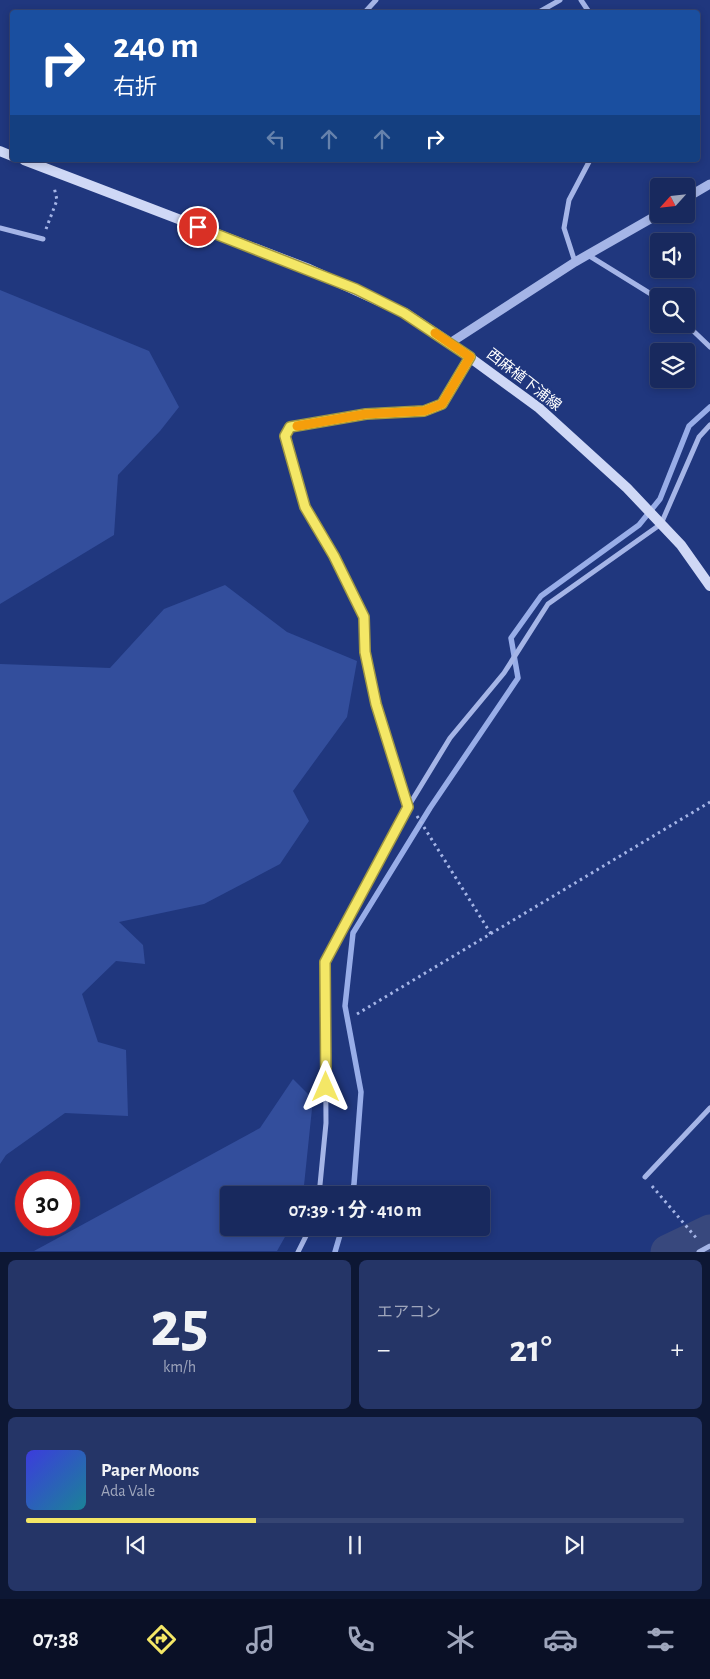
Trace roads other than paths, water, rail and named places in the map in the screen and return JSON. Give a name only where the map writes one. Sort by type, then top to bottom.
[{"type":"main road","name":"西麻植下浦線","points":[[30,162],[356,289],[404,313],[470,357],[539,408],[627,488],[681,545],[710,586]]},
{"type":"street","points":[[367,10],[376,0]]},
{"type":"street","points":[[542,10],[560,0]]},
{"type":"street","points":[[575,262],[564,228],[569,200],[589,162]]},
{"type":"street","points":[[695,193],[710,184]]},
{"type":"street","points":[[450,343],[575,262],[650,219]]},
{"type":"street","points":[[0,228],[43,239]]},
{"type":"street","points":[[588,255],[650,293]]},
{"type":"street","points":[[695,333],[710,347]]},
{"type":"street","points":[[408,807],[376,704],[365,652],[364,617],[334,556],[305,507],[285,436],[290,427],[366,414],[424,411],[442,404],[470,357]]},
{"type":"street","points":[[320,1186],[326,1123],[325,962],[408,807],[450,738],[504,673],[548,604],[661,524],[699,437],[710,425]]},
{"type":"street","points":[[645,1177],[710,1108]]},
{"type":"street","points":[[298,1252],[306,1236]]},
{"type":"street","points":[[701,1249],[710,1246]]},
{"type":"waterway","points":[[353,1186],[361,1092],[345,1006],[353,933],[430,808],[518,678],[511,638],[541,596],[639,525],[660,499],[689,426],[710,407]]},
{"type":"waterway","points":[[668,1252],[710,1232]]},
{"type":"waterway","points":[[335,1252],[340,1236]]}]
